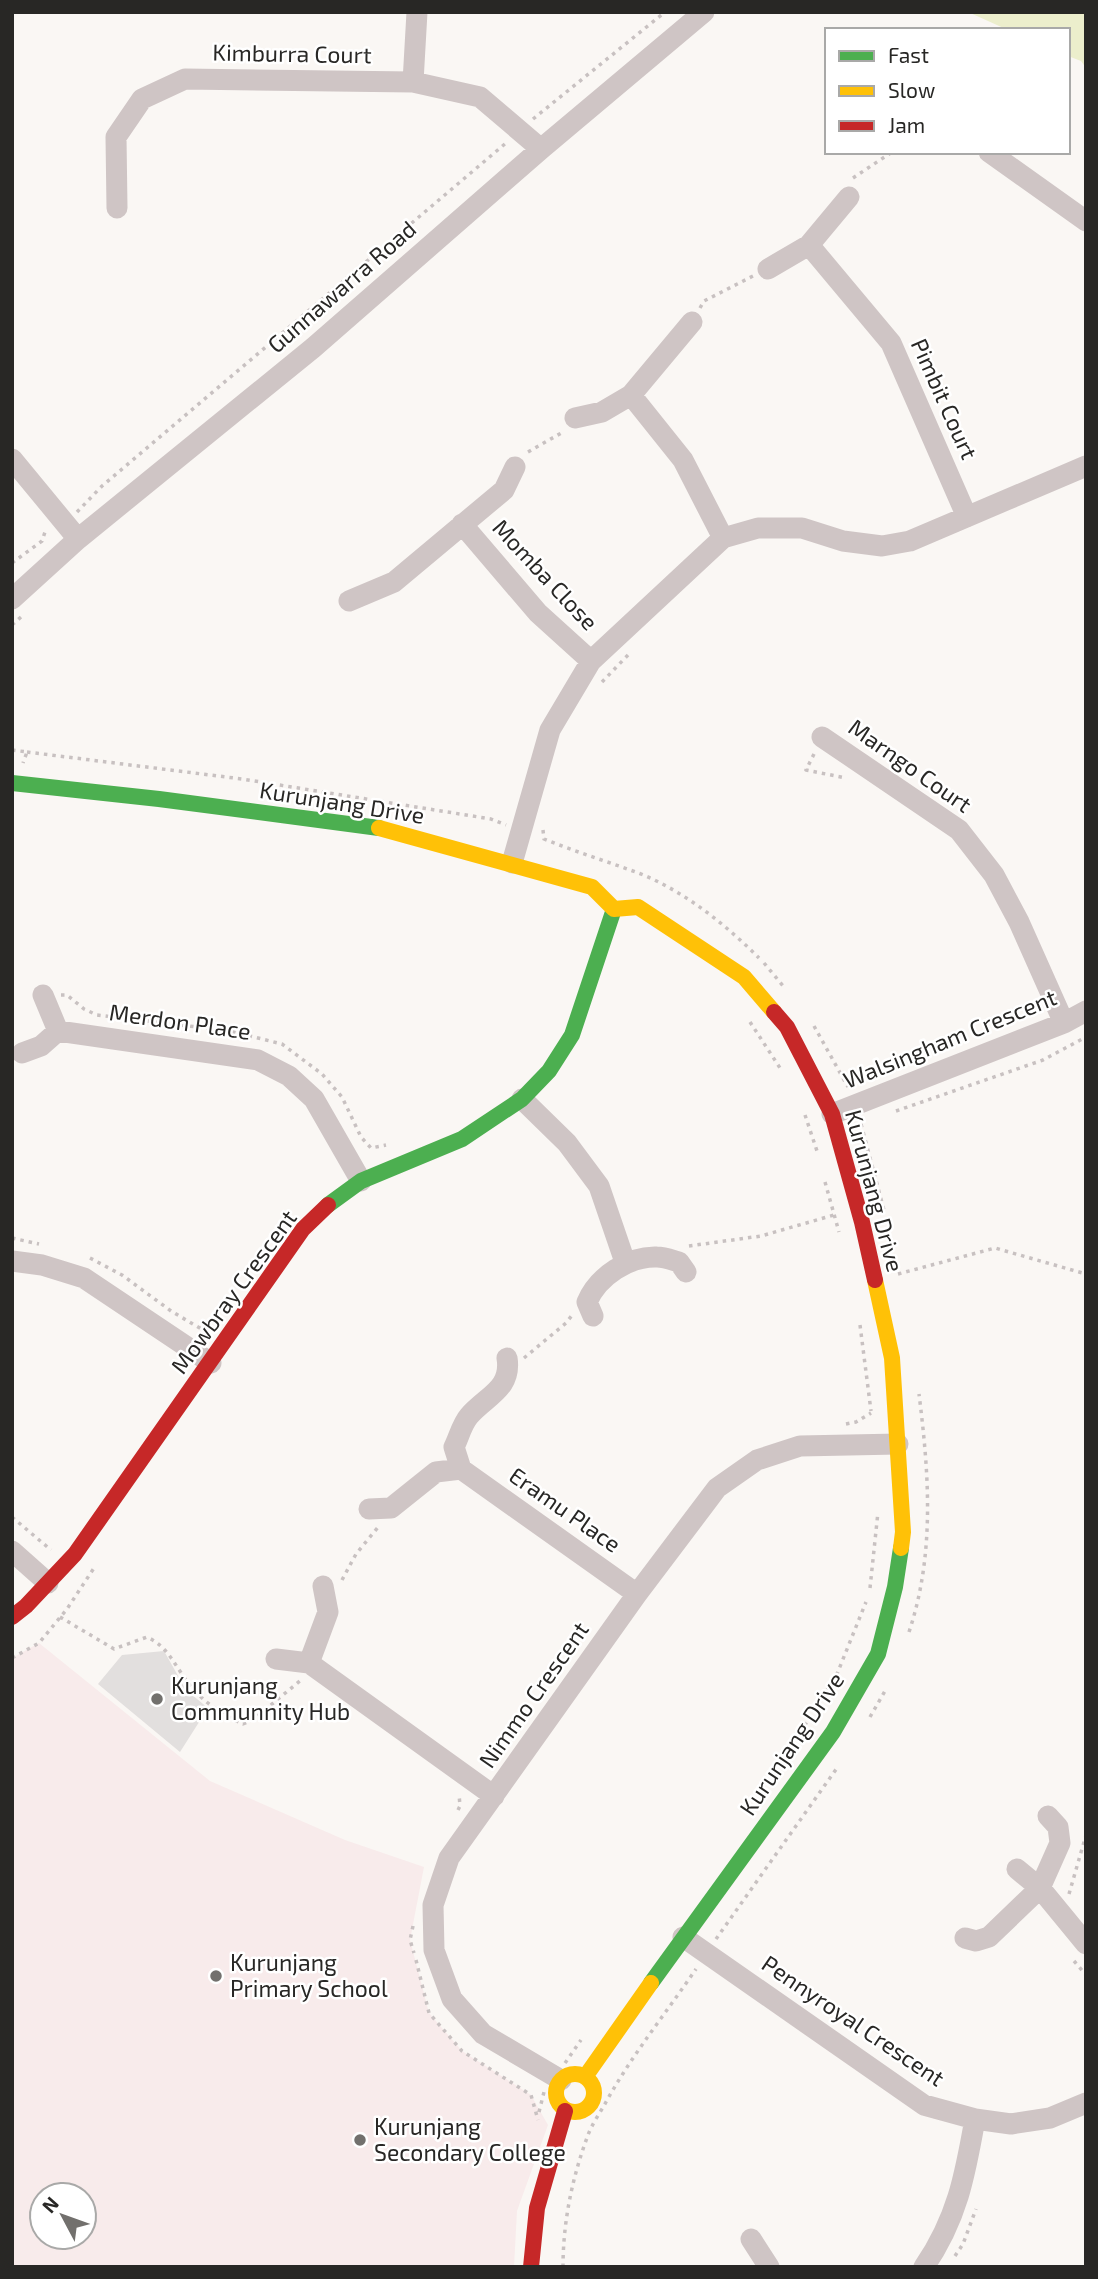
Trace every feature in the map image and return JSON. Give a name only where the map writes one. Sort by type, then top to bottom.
[{"type":"street","points":[[413,82],[417,12]]},
{"type":"street","name":"Gunnawarra Road","points":[[12,599],[71,530],[313,348],[541,149],[704,12]]},
{"type":"street","name":"Kimburra Court","points":[[117,208],[116,137],[142,99],[185,79],[413,82],[481,97],[541,149]]},
{"type":"street","points":[[992,154],[1086,221]]},
{"type":"street","points":[[768,269],[809,245],[849,197]]},
{"type":"street","name":"Pimbit Court","points":[[809,245],[891,344],[967,517]]},
{"type":"street","points":[[575,418],[602,412],[631,396],[692,321]]},
{"type":"street","points":[[631,396],[683,460],[723,538]]},
{"type":"street","points":[[12,459],[71,530]]},
{"type":"street","points":[[512,863],[550,730],[591,661],[723,538],[758,528],[802,528],[843,541],[882,546],[910,541],[1086,466]]},
{"type":"street","name":"Momba Close","points":[[349,601],[394,582],[504,490],[515,467]]},
{"type":"street","name":"Momba Close","points":[[462,524],[538,613],[591,661]]},
{"type":"street","name":"Marngo Court","points":[[822,737],[959,830],[994,875],[1020,922],[1064,1023]]},
{"type":"street","name":"Kurunjang Drive","points":[[12,783],[159,799],[388,830],[592,887],[614,909],[638,907],[744,977],[787,1027],[832,1114],[862,1222],[892,1358],[903,1532],[895,1587],[878,1654],[833,1732],[683,1937],[585,2077]]},
{"type":"street","name":"Mowbray Crescent","points":[[12,1617],[26,1606],[75,1554],[303,1229],[335,1198],[361,1181],[462,1139],[522,1099],[550,1071],[572,1035],[614,909]]},
{"type":"street","points":[[22,1053],[41,1046],[58,1031],[43,995]]},
{"type":"street","name":"Walsingham Crescent","points":[[832,1114],[1064,1023],[1086,1011]]},
{"type":"street","name":"Merdon Place","points":[[58,1031],[258,1059],[289,1076],[314,1099],[361,1181]]},
{"type":"street","points":[[522,1099],[568,1143],[599,1186],[625,1262]]},
{"type":"street","points":[[590,1309],[592,1289],[625,1262],[657,1257],[679,1262],[686,1272]]},
{"type":"street","points":[[12,1261],[42,1265],[84,1278],[211,1363]]},
{"type":"street","points":[[369,1509],[391,1508],[420,1482],[436,1472],[461,1469],[454,1447],[467,1418],[504,1384],[508,1364]]},
{"type":"street","name":"Nimmo Crescent","points":[[558,2078],[483,2034],[452,1999],[434,1950],[433,1905],[449,1857],[637,1594],[717,1488],[757,1460],[800,1446],[898,1444]]},
{"type":"street","name":"Eramu Place","points":[[461,1469],[637,1594]]},
{"type":"street","points":[[12,1551],[48,1583]]},
{"type":"street","points":[[311,1665],[328,1612],[325,1596]]},
{"type":"street","points":[[276,1659],[311,1665],[494,1796]]},
{"type":"street","points":[[965,1938],[976,1941],[989,1937],[1040,1888],[1060,1843],[1058,1827],[1048,1816]]},
{"type":"street","points":[[1017,1869],[1040,1888],[1086,1944]]},
{"type":"street","name":"Pennyroyal Crescent","points":[[683,1937],[924,2105],[975,2119],[1011,2124],[1050,2119],[1086,2102]]},
{"type":"street","points":[[573,2074],[585,2077],[593,2088],[590,2105],[579,2112],[565,2110],[560,2106],[555,2094],[558,2078],[573,2074]]},
{"type":"street","points":[[531,2267],[531,2244],[543,2187],[565,2110]]},
{"type":"street","points":[[924,2267],[941,2243],[961,2192],[975,2119]]},
{"type":"street","points":[[751,2239],[769,2267]]},
{"type":"path","points":[[12,564],[43,541],[46,528],[71,530],[79,510],[102,486],[520,131],[666,12]]},
{"type":"path","points":[[849,197],[852,178],[889,154]]},
{"type":"path","points":[[692,321],[704,302],[768,269]]},
{"type":"path","points":[[515,467],[524,455],[563,432],[575,418]]},
{"type":"path","points":[[822,737],[806,770],[852,779]]},
{"type":"path","points":[[27,752],[242,779],[491,819],[544,839]]},
{"type":"path","points":[[749,1020],[786,1076]]},
{"type":"path","points":[[895,1112],[1043,1060],[1086,1037]]},
{"type":"path","points":[[843,1076],[859,1079],[885,1071]]},
{"type":"path","points":[[804,1111],[818,1156]]},
{"type":"path","points":[[861,1123],[872,1119]]},
{"type":"path","points":[[825,1179],[840,1236]]},
{"type":"path","points":[[657,1257],[681,1247],[761,1236],[834,1215]]},
{"type":"path","points":[[898,1273],[995,1248],[1086,1274]]},
{"type":"path","points":[[508,1364],[590,1309]]},
{"type":"path","points":[[859,1317],[874,1445]]},
{"type":"path","points":[[786,1755],[837,1674],[869,1595],[879,1502]]},
{"type":"path","points":[[325,1596],[398,1503]]},
{"type":"path","points":[[12,1658],[38,1643],[60,1617],[96,1565]]},
{"type":"path","points":[[60,1617],[114,1649],[147,1637],[159,1643],[176,1661],[190,1686],[208,1703],[243,1724],[254,1719],[300,1681],[311,1665]]},
{"type":"path","points":[[563,2267],[563,2233],[569,2200],[589,2134],[617,2083],[693,1973]]},
{"type":"path","points":[[538,2117],[543,2094],[558,2078],[582,2039]]},
{"type":"shaded area","name":"Kurunjang Primary School","points":[[39,1643],[210,1781],[345,1840],[424,1867],[410,1940],[429,2013],[462,2051],[531,2095],[548,2125],[517,2211],[514,2267],[12,2267],[12,1658]]},
{"type":"green space","points":[[968,12],[1086,12],[1086,68],[1081,61],[1070,57],[1070,28],[1004,28]]},
{"type":"building","name":"Kurunjang Communnity Hub","points":[[164,1651],[186,1690],[208,1708],[180,1752],[98,1684],[122,1655]]},
{"type":"traffic: fast","points":[[12,783],[379,828]]},
{"type":"traffic: fast","points":[[328,1205],[361,1181],[462,1139],[522,1099],[549,1071],[572,1035],[614,909]]},
{"type":"traffic: fast","points":[[651,1983],[833,1732],[878,1654],[895,1587],[901,1548]]},
{"type":"traffic: slow","points":[[379,828],[592,887],[614,909],[638,907],[744,977],[774,1012]]},
{"type":"traffic: slow","points":[[875,1280],[892,1358],[903,1532],[901,1548]]},
{"type":"traffic: slow","points":[[585,2077],[651,1983]]},
{"type":"traffic: slow","points":[[575,2074],[589,2079],[594,2093],[589,2107],[575,2112],[561,2107],[556,2093],[561,2079],[575,2074]]},
{"type":"traffic: jam","points":[[774,1012],[787,1027],[832,1114],[875,1280]]},
{"type":"traffic: jam","points":[[12,1617],[26,1606],[75,1554],[303,1229],[328,1205]]},
{"type":"traffic: jam","points":[[531,2267],[537,2208],[565,2111]]},
{"type":"place","name":"Kurunjang Communnity Hub","points":[[157,1699]]},
{"type":"place","name":"Kurunjang Primary School","points":[[216,1976]]},
{"type":"place","name":"Kurunjang Secondary College","points":[[360,2140]]}]
